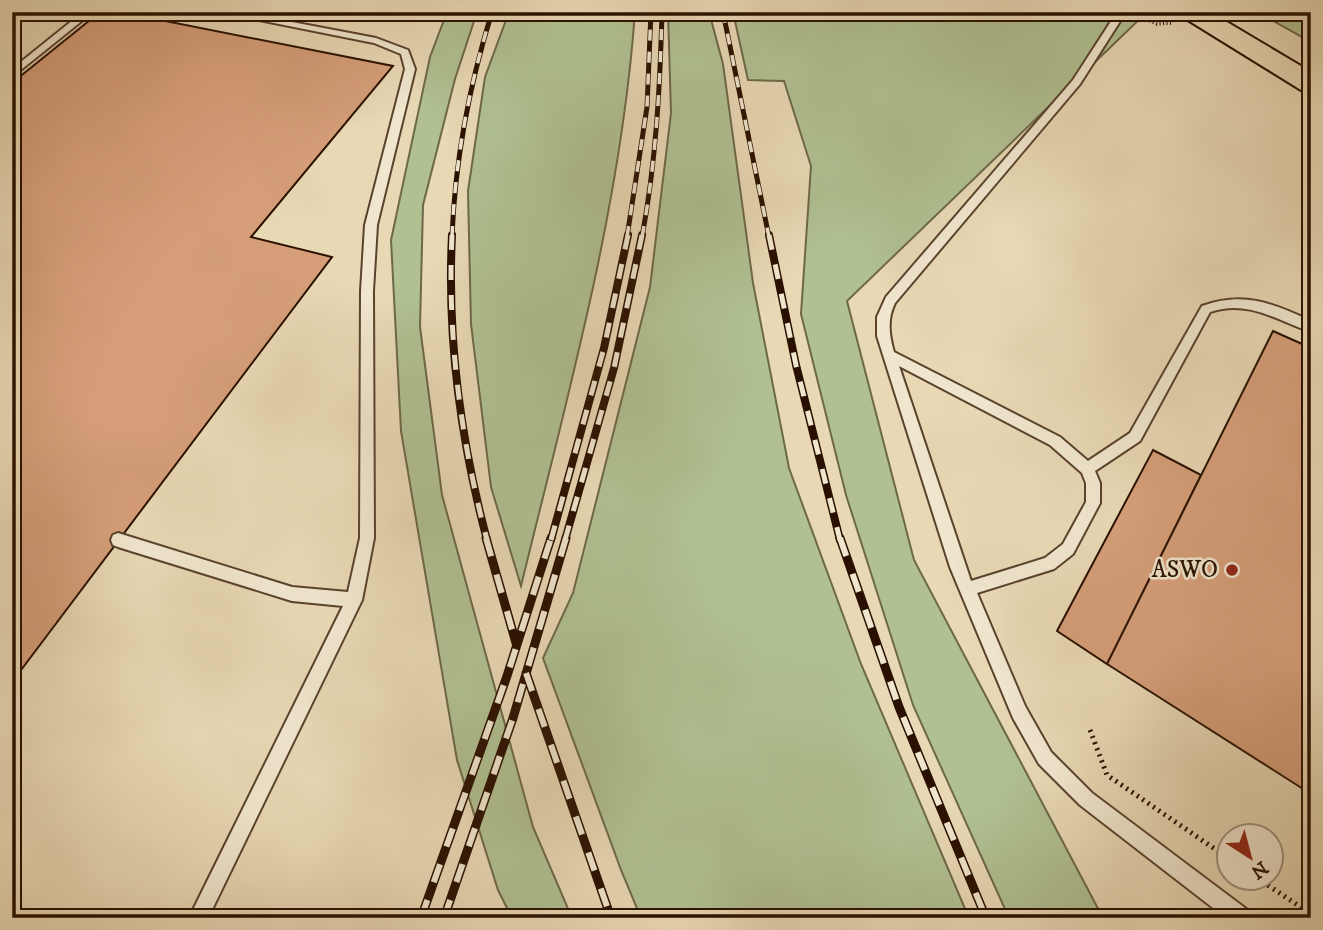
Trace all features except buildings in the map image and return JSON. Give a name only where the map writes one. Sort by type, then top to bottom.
[{"type":"main road","points":[[1188,13],[1230,23],[1311,58]]},
{"type":"main road","points":[[1230,23],[1311,84]]},
{"type":"lane","points":[[12,74],[89,12]]},
{"type":"lane","points":[[198,918],[354,600],[367,538],[367,291],[371,225],[410,69],[405,52],[376,41],[223,12]]},
{"type":"lane","points":[[1122,12],[1077,82],[885,307],[881,321],[889,355],[968,589],[1019,712],[1045,758],[1086,799],[1242,918]]},
{"type":"lane","points":[[1087,469],[1135,438],[1206,309],[1220,302],[1241,301],[1258,304],[1311,327]]},
{"type":"lane","points":[[889,355],[1055,441],[1087,469],[1093,483],[1093,503],[1068,548],[1049,564],[968,589]]},
{"type":"lane","points":[[118,540],[292,594],[354,600]]},
{"type":"path","points":[[1090,730],[1107,775],[1214,848]]},
{"type":"path","points":[[1279,892],[1311,914]]},
{"type":"green space","points":[[447,12],[477,12],[455,79],[423,205],[420,327],[442,495],[533,827],[572,918],[512,918],[498,890],[457,760],[401,431],[391,240],[430,57]]},
{"type":"green space","points":[[509,12],[635,12],[628,85],[605,229],[574,373],[521,586],[491,487],[471,324],[468,191],[485,77]]},
{"type":"green space","points":[[668,12],[709,12],[723,64],[753,283],[789,468],[861,664],[969,918],[641,918],[543,658],[573,593],[650,287],[671,113]]},
{"type":"green space","points":[[733,12],[1147,12],[847,301],[914,560],[1103,918],[1009,918],[913,705],[846,495],[801,314],[811,166],[784,81],[748,80]]},
{"type":"green space","points":[[1257,12],[1311,12],[1311,42]]},
{"type":"railway","points":[[452,237],[464,123],[492,12]]},
{"type":"railway","points":[[627,237],[647,107],[651,12]]},
{"type":"railway","points":[[642,237],[651,181],[662,12]]},
{"type":"railway","points":[[723,12],[769,237]]},
{"type":"railway","points":[[452,235],[452,311],[458,389],[470,465],[487,540]]},
{"type":"railway","points":[[551,540],[604,348],[628,235]]},
{"type":"railway","points":[[565,540],[614,368],[642,235]]},
{"type":"railway","points":[[769,235],[796,365],[840,540]]},
{"type":"railway","points":[[486,538],[516,643]]},
{"type":"railway","points":[[421,918],[507,676],[551,538]]},
{"type":"railway","points":[[526,673],[566,538]]},
{"type":"railway","points":[[840,538],[899,707],[986,918]]},
{"type":"railway","points":[[444,918],[526,673]]},
{"type":"railway","points":[[526,673],[611,918]]},
{"type":"place","name":"ASWO","points":[[1232,570]]}]
